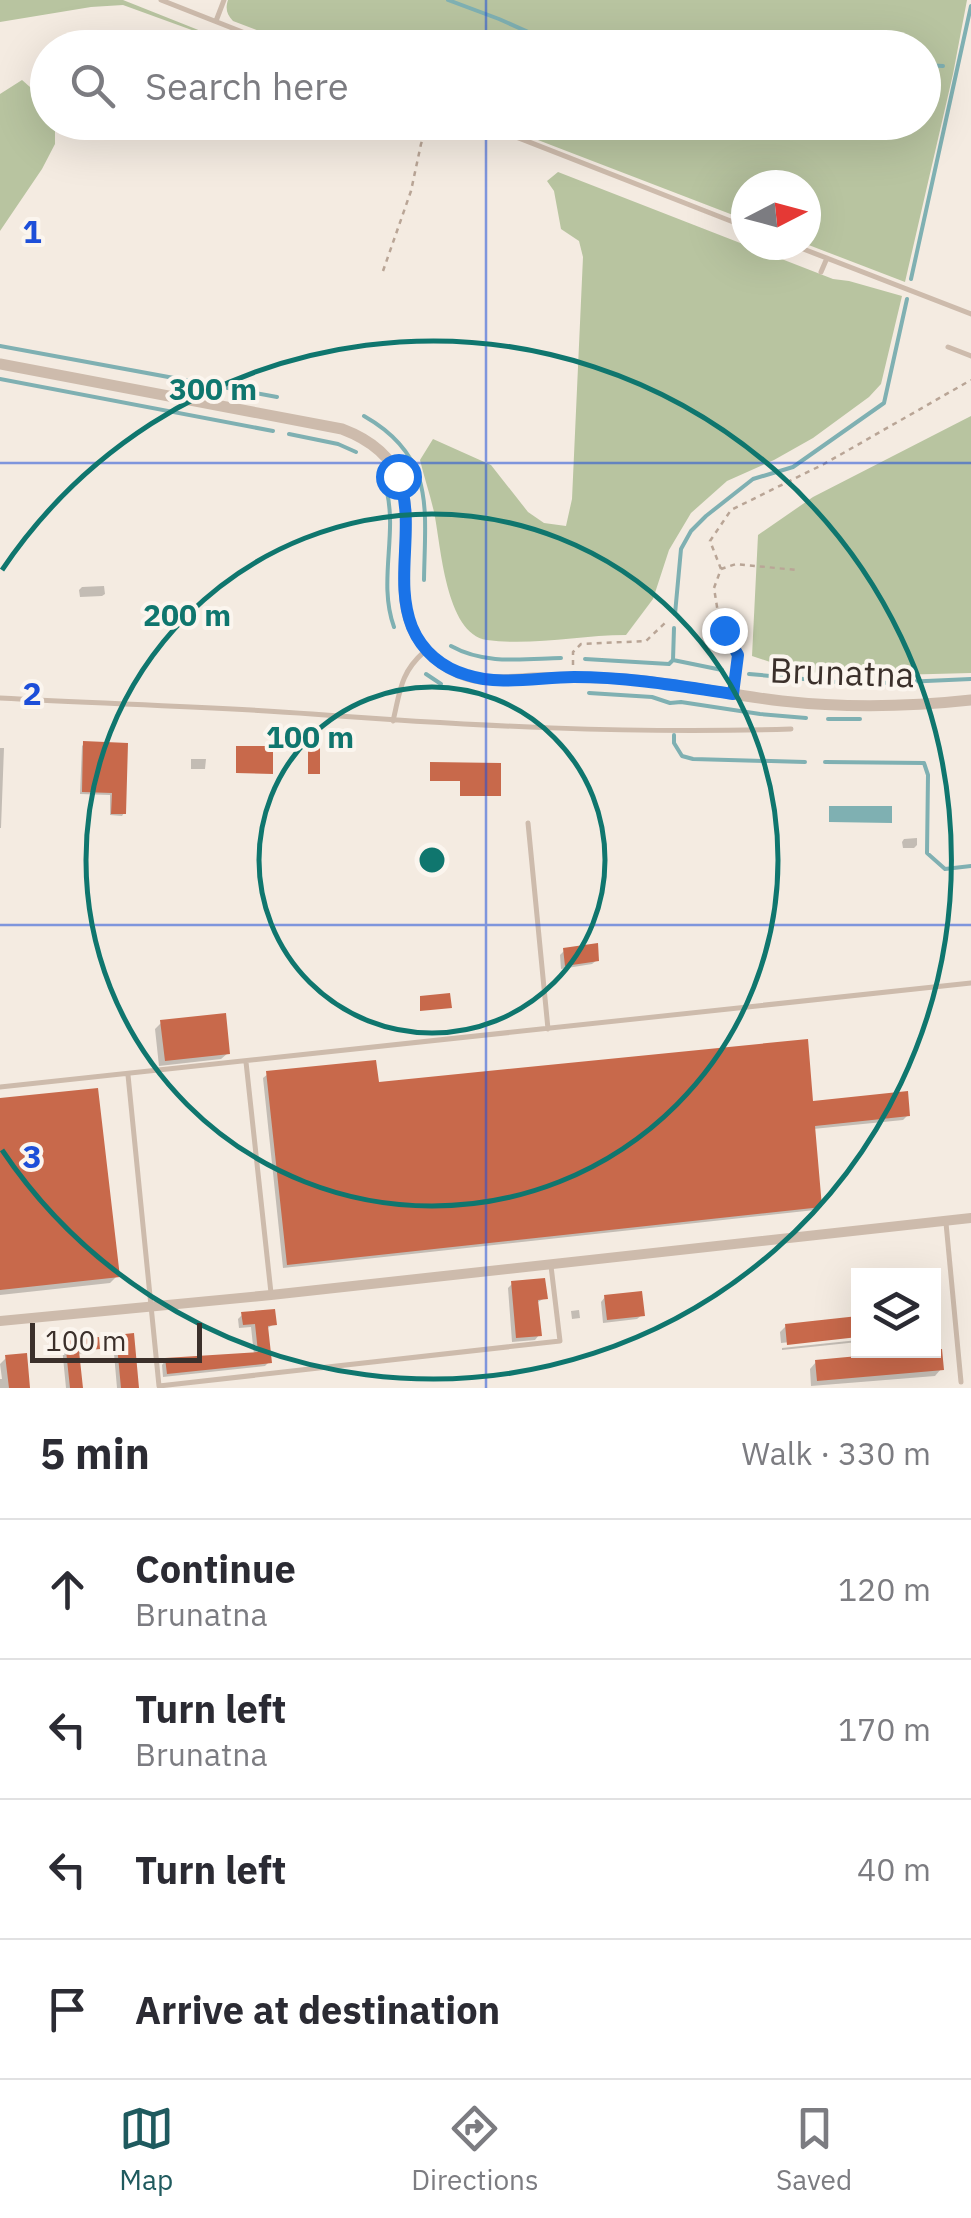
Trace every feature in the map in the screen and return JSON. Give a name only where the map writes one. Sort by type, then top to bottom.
[{"type":"street","points":[[0,364],[342,429],[378,447],[391,462],[405,495],[407,612],[426,650]]},
{"type":"street","name":"Brunatna","points":[[426,650],[451,669],[477,678],[573,677],[653,682],[818,705],[971,700]]},
{"type":"street","points":[[0,1321],[971,1218]]},
{"type":"lane","points":[[160,0],[237,30]]},
{"type":"lane","points":[[216,22],[224,0]]},
{"type":"lane","points":[[524,140],[731,221]]},
{"type":"lane","points":[[821,256],[971,314]]},
{"type":"lane","points":[[822,272],[826,258]]},
{"type":"lane","points":[[948,347],[971,356]]},
{"type":"lane","points":[[393,722],[402,683],[410,666],[426,650]]},
{"type":"lane","points":[[0,698],[393,722],[708,731],[791,729]]},
{"type":"lane","points":[[528,823],[548,1030]]},
{"type":"lane","points":[[0,1088],[971,984]]},
{"type":"lane","points":[[246,1062],[272,1295]]},
{"type":"lane","points":[[128,1075],[160,1387],[560,1341],[550,1264]]},
{"type":"lane","points":[[946,1220],[961,1382]]},
{"type":"path","points":[[382,272],[412,191],[422,140]]},
{"type":"path","points":[[733,694],[738,655],[718,612],[714,588],[721,569],[710,541],[731,510],[824,464],[971,380]]},
{"type":"path","points":[[721,569],[736,564],[796,570]]},
{"type":"path","points":[[573,677],[573,652],[581,644],[646,642],[667,621]]},
{"type":"green space","points":[[0,0],[123,0],[198,30],[123,5],[0,22]]},
{"type":"green space","points":[[228,0],[967,0],[941,126],[941,30],[257,30],[233,21],[227,12]]},
{"type":"green space","points":[[22,80],[30,87],[30,140],[55,140],[55,144],[0,231],[0,94]]},
{"type":"green space","points":[[538,140],[938,140],[905,282],[821,250],[821,170],[731,170],[731,214]]},
{"type":"green space","points":[[558,172],[731,239],[731,260],[784,260],[833,279],[902,296],[881,384],[813,438],[727,481],[691,513],[669,550],[653,599],[626,635],[522,642],[487,640],[473,634],[454,605],[420,460],[433,439],[491,465],[528,512],[544,523],[566,526],[572,499],[583,257],[579,241],[561,229],[554,191],[547,181]]},
{"type":"green space","points":[[971,416],[971,673],[800,672],[752,656],[758,535],[813,497]]},
{"type":"water","points":[[829,806],[892,806],[892,823],[829,822]]},
{"type":"building","points":[[83,741],[128,743],[126,814],[111,814],[112,793],[82,792]]},
{"type":"building","points":[[308,742],[320,742],[320,774],[308,774]]},
{"type":"building","points":[[236,746],[273,746],[273,774],[236,773]]},
{"type":"building","points":[[430,762],[501,763],[501,796],[460,796],[460,781],[430,781]]},
{"type":"building","points":[[598,943],[599,961],[565,966],[563,948]]},
{"type":"building","points":[[450,993],[452,1008],[420,1011],[420,996]]},
{"type":"building","points":[[226,1013],[230,1054],[165,1061],[160,1020]]},
{"type":"building","points":[[808,1039],[813,1101],[908,1091],[910,1116],[815,1126],[822,1207],[287,1265],[266,1071],[376,1060],[379,1082]]},
{"type":"building","points":[[98,1088],[120,1277],[0,1290],[0,1098]]},
{"type":"building","points":[[545,1278],[548,1299],[538,1300],[542,1336],[516,1338],[511,1281]]},
{"type":"building","points":[[642,1291],[645,1316],[607,1320],[604,1295]]},
{"type":"building","points":[[275,1309],[277,1325],[268,1326],[272,1363],[167,1374],[165,1358],[258,1352],[255,1324],[243,1325],[241,1312]]},
{"type":"building","points":[[851,1317],[851,1338],[787,1345],[785,1324]]},
{"type":"building","points":[[134,1333],[139,1388],[121,1388],[116,1335]]},
{"type":"building","points":[[99,1337],[100,1349],[79,1351],[83,1388],[70,1388],[65,1341]]},
{"type":"building","points":[[941,1349],[944,1370],[817,1381],[815,1360],[941,1358]]},
{"type":"building","points":[[27,1353],[30,1388],[9,1388],[5,1355]]},
{"type":"waterway","points":[[448,0],[524,30]]},
{"type":"waterway","points":[[911,279],[971,6]]},
{"type":"waterway","points":[[675,614],[681,549],[691,531],[753,479],[793,467],[884,403],[907,299]]},
{"type":"waterway","points":[[0,346],[277,397]]},
{"type":"waterway","points":[[0,379],[273,431]]},
{"type":"waterway","points":[[364,416],[387,432],[415,467],[424,508],[424,580]]},
{"type":"waterway","points":[[289,434],[338,444],[356,452]]},
{"type":"waterway","points":[[387,492],[387,577],[394,627]]},
{"type":"waterway","points":[[673,660],[674,628]]},
{"type":"waterway","points":[[451,646],[491,658],[561,658]]},
{"type":"waterway","points":[[585,659],[669,664],[673,660],[722,670]]},
{"type":"waterway","points":[[426,674],[441,684]]},
{"type":"waterway","points":[[749,674],[859,684],[971,679]]},
{"type":"waterway","points":[[589,693],[652,697],[670,703],[806,718]]},
{"type":"waterway","points":[[828,719],[860,719]]},
{"type":"waterway","points":[[674,735],[682,756],[693,759],[805,762]]},
{"type":"waterway","points":[[825,762],[924,763],[928,775],[927,853],[945,869],[971,866]]},
{"type":"route","points":[[398,476],[405,495],[407,612],[426,650],[451,669],[477,678],[617,678],[733,694],[738,655],[724,630]]}]
